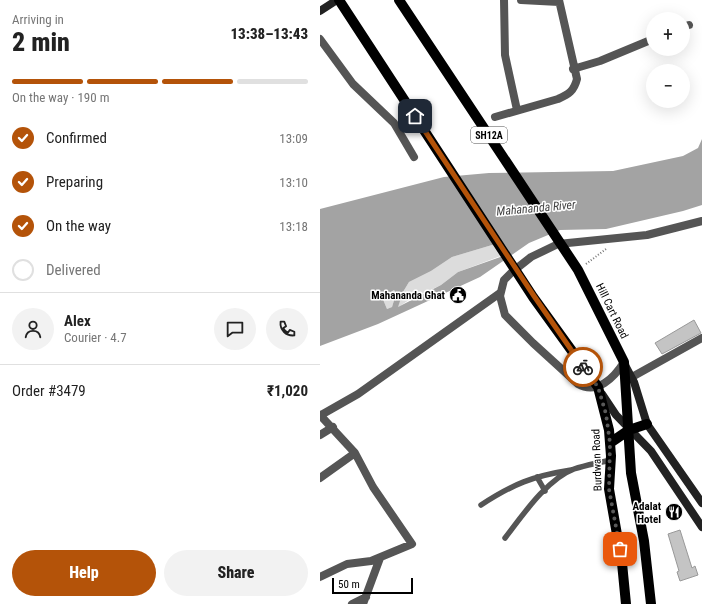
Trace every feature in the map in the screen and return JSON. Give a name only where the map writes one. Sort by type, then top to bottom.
[{"type":"main road","points":[[320,11],[338,0],[534,296],[598,387],[613,411],[650,451],[702,527]]},
{"type":"main road","name":"SH12A","points":[[399,0],[578,270]]},
{"type":"main road","name":"Hill Cart Road","points":[[578,270],[632,377],[647,424],[702,503]]},
{"type":"main road","name":"Hill Cart Road","points":[[624,362],[629,430]]},
{"type":"main road","name":"Burdwan Road","points":[[598,387],[606,414],[610,443],[609,489],[622,562],[626,604]]},
{"type":"main road","points":[[610,443],[629,430],[647,424]]},
{"type":"main road","name":"SH12A","points":[[629,430],[631,473],[644,541],[651,604]]},
{"type":"street","points":[[504,0],[505,55],[517,110]]},
{"type":"street","points":[[495,117],[568,95],[574,89],[577,79],[573,69],[559,1],[521,0]]},
{"type":"street","points":[[320,39],[353,84],[394,123],[414,157]]},
{"type":"street","points":[[573,69],[600,61],[646,43]]},
{"type":"street","points":[[624,362],[611,379],[598,387],[584,387],[578,384],[533,343],[506,315],[501,302],[500,293],[504,280],[531,257],[550,247],[566,242],[620,239],[647,235],[702,221]]},
{"type":"street","points":[[320,577],[347,564],[371,561],[412,544],[373,487],[355,453],[333,427],[320,415],[358,394],[500,293]]},
{"type":"street","points":[[632,377],[702,338]]},
{"type":"street","points":[[320,435],[333,427]]},
{"type":"street","points":[[320,478],[355,453]]},
{"type":"street","points":[[352,604],[365,600],[380,558]]},
{"type":"lane","points":[[481,505],[514,484],[537,477],[573,470],[610,460]]},
{"type":"lane","points":[[505,538],[544,491],[573,470]]},
{"type":"lane","points":[[537,477],[544,491]]},
{"type":"path","points":[[578,270],[620,239]]},
{"type":"shaded area","points":[[492,245],[504,247],[506,254],[458,272],[441,285],[409,300],[397,308],[403,292],[409,282],[431,271],[452,257]]},
{"type":"shaded area","points":[[393,289],[396,294],[392,307],[387,309],[382,297]]},
{"type":"water","name":"Mahananda River","points":[[702,139],[702,205],[683,211],[606,229],[560,230],[529,243],[480,277],[378,324],[320,346],[320,209],[444,177],[489,173],[613,171],[683,156],[698,148]],"holes":[[[492,245],[503,247],[506,255],[458,272],[441,285],[398,307],[403,292],[409,282],[431,271],[452,257]],[[394,290],[396,294],[392,307],[387,309],[382,297]]]},
{"type":"building","points":[[694,320],[701,333],[662,354],[655,343]]},
{"type":"building","points":[[680,530],[692,568],[695,566],[698,575],[680,581],[677,572],[679,571],[668,534]]},
{"type":"way so far","points":[[583,367],[598,387],[606,414],[611,456],[609,489],[620,549]]},
{"type":"place","name":"Mahananda Ghat","points":[[458,295]]},
{"type":"place","name":"Adalat Hotel","points":[[674,512]]},
{"type":"route","points":[[415,116],[567,346],[583,367]]}]
